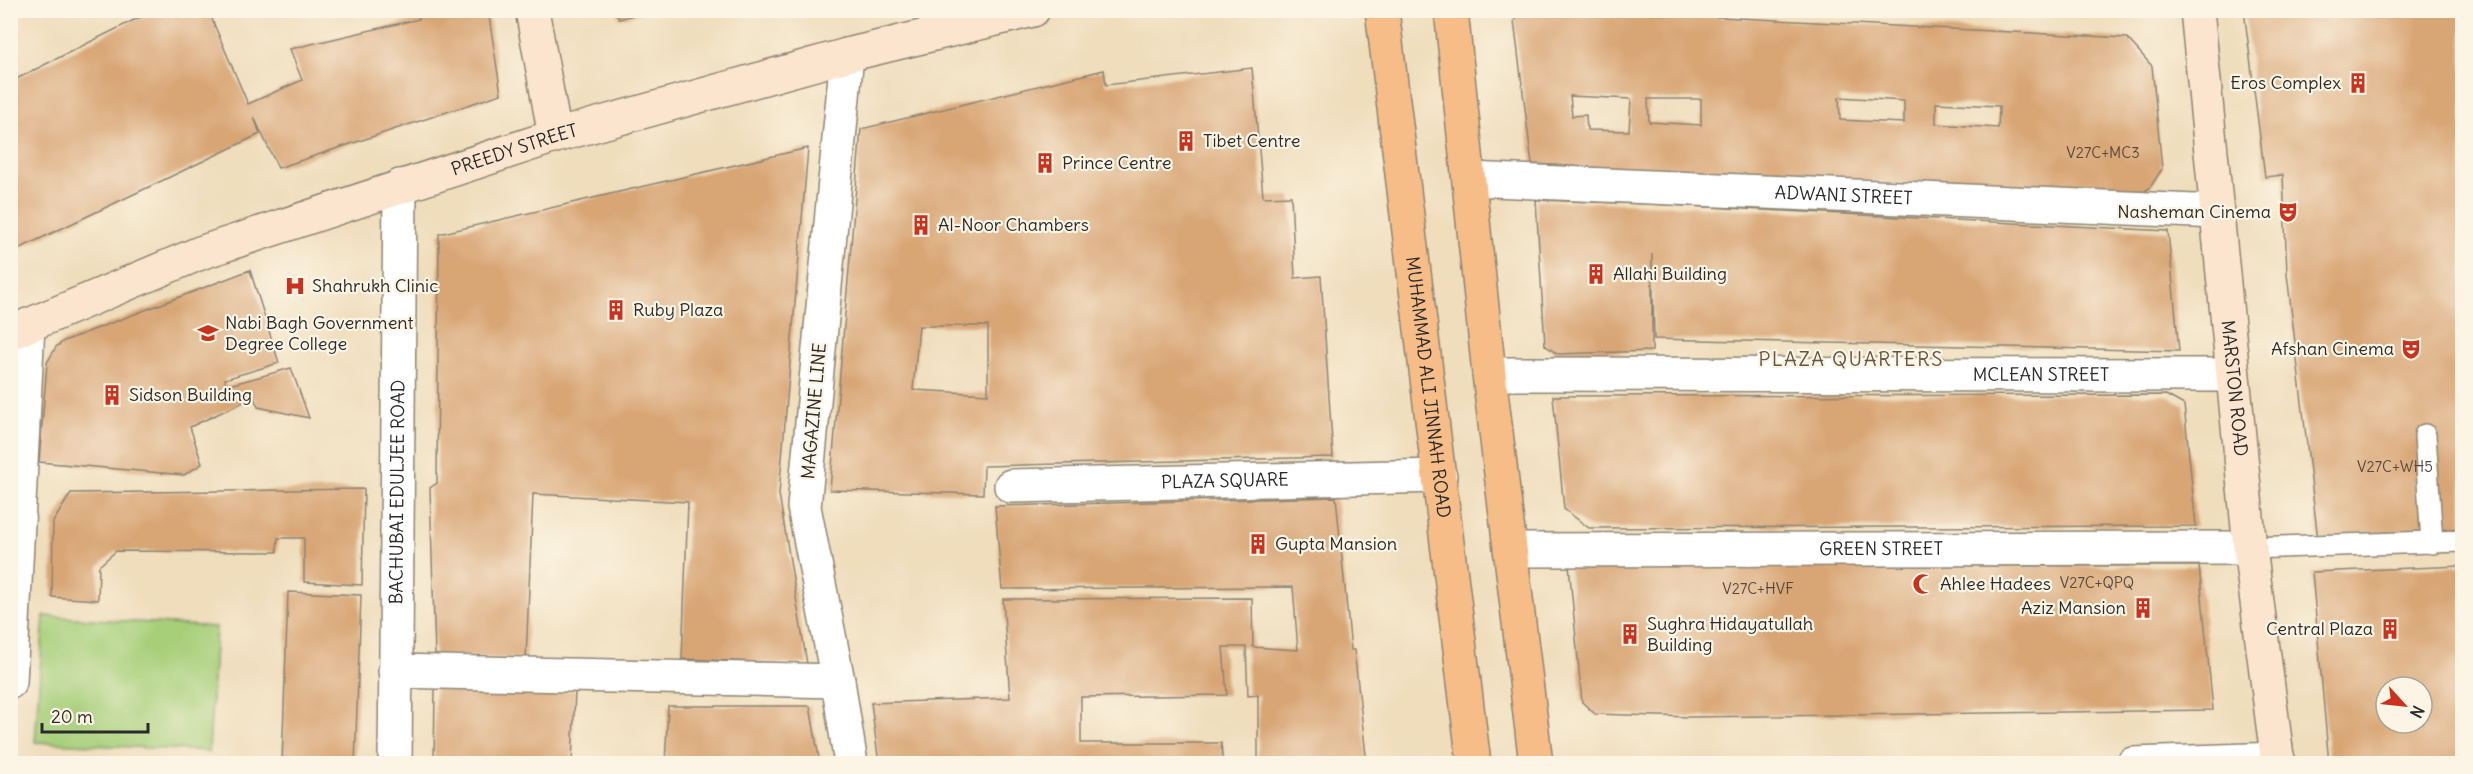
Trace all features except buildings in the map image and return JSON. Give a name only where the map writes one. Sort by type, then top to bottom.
[{"type":"highway","name":"MUHAMMAD ALI JINNAH ROAD","points":[[1382,10],[1474,764]]},
{"type":"highway","points":[[1451,10],[1489,374],[1536,764]]},
{"type":"main road","points":[[532,10],[555,136]]},
{"type":"main road","name":"PREEDY STREET","points":[[19,329],[200,253],[555,136],[848,55],[1033,10]]},
{"type":"main road","name":"MARSTON ROAD","points":[[2197,10],[2250,548],[2278,761]]},
{"type":"street","name":"MAGAZINE LINE","points":[[848,55],[804,507],[838,681],[851,764]]},
{"type":"street","name":"ADWANI STREET","points":[[1469,180],[2218,212]]},
{"type":"street","name":"BACHUBAI EDULJEE ROAD","points":[[395,764],[400,186]]},
{"type":"street","points":[[10,682],[19,329]]},
{"type":"street","name":"MCLEAN STREET","points":[[1489,374],[2232,375]]},
{"type":"street","name":"PLAZA SQUARE","points":[[1011,486],[1440,476]]},
{"type":"street","name":"GREEN STREET","points":[[1512,550],[2250,548]]},
{"type":"street","points":[[396,671],[838,681]]},
{"type":"street","points":[[2133,764],[2278,761]]},
{"type":"lane","points":[[2425,435],[2432,543]]},
{"type":"lane","points":[[2250,548],[2463,541]]},
{"type":"green space","points":[[44,616],[216,627],[209,751],[35,742]]},
{"type":"place","name":"Eros Complex","points":[[2358,83]]},
{"type":"place","name":"Tibet Centre","points":[[1186,141]]},
{"type":"place","name":"Prince Centre","points":[[1045,163]]},
{"type":"place","name":"Nasheman Cinema","points":[[2288,212]]},
{"type":"place","name":"Al-Noor Chambers","points":[[921,225]]},
{"type":"place","name":"Allahi Building","points":[[1596,274]]},
{"type":"place","name":"Shahrukh Clinic","points":[[295,286]]},
{"type":"place","name":"Ruby Plaza","points":[[616,310]]},
{"type":"place","name":"Nabi Bagh Government Degree College","points":[[208,333]]},
{"type":"place","name":"Afshan Cinema","points":[[2411,349]]},
{"type":"place","name":"Sidson Building","points":[[112,395]]},
{"type":"place","name":"Gupta Mansion","points":[[1258,544]]},
{"type":"place","name":"Ahlee Hadees","points":[[1923,584]]},
{"type":"place","name":"Aziz Mansion","points":[[2143,608]]},
{"type":"place","name":"Central Plaza","points":[[2390,629]]},
{"type":"place","name":"Sughra Hidayatullah Building","points":[[1630,634]]},
{"type":"district","name":"PLAZA QUARTERS","points":[[1851,359]]}]
